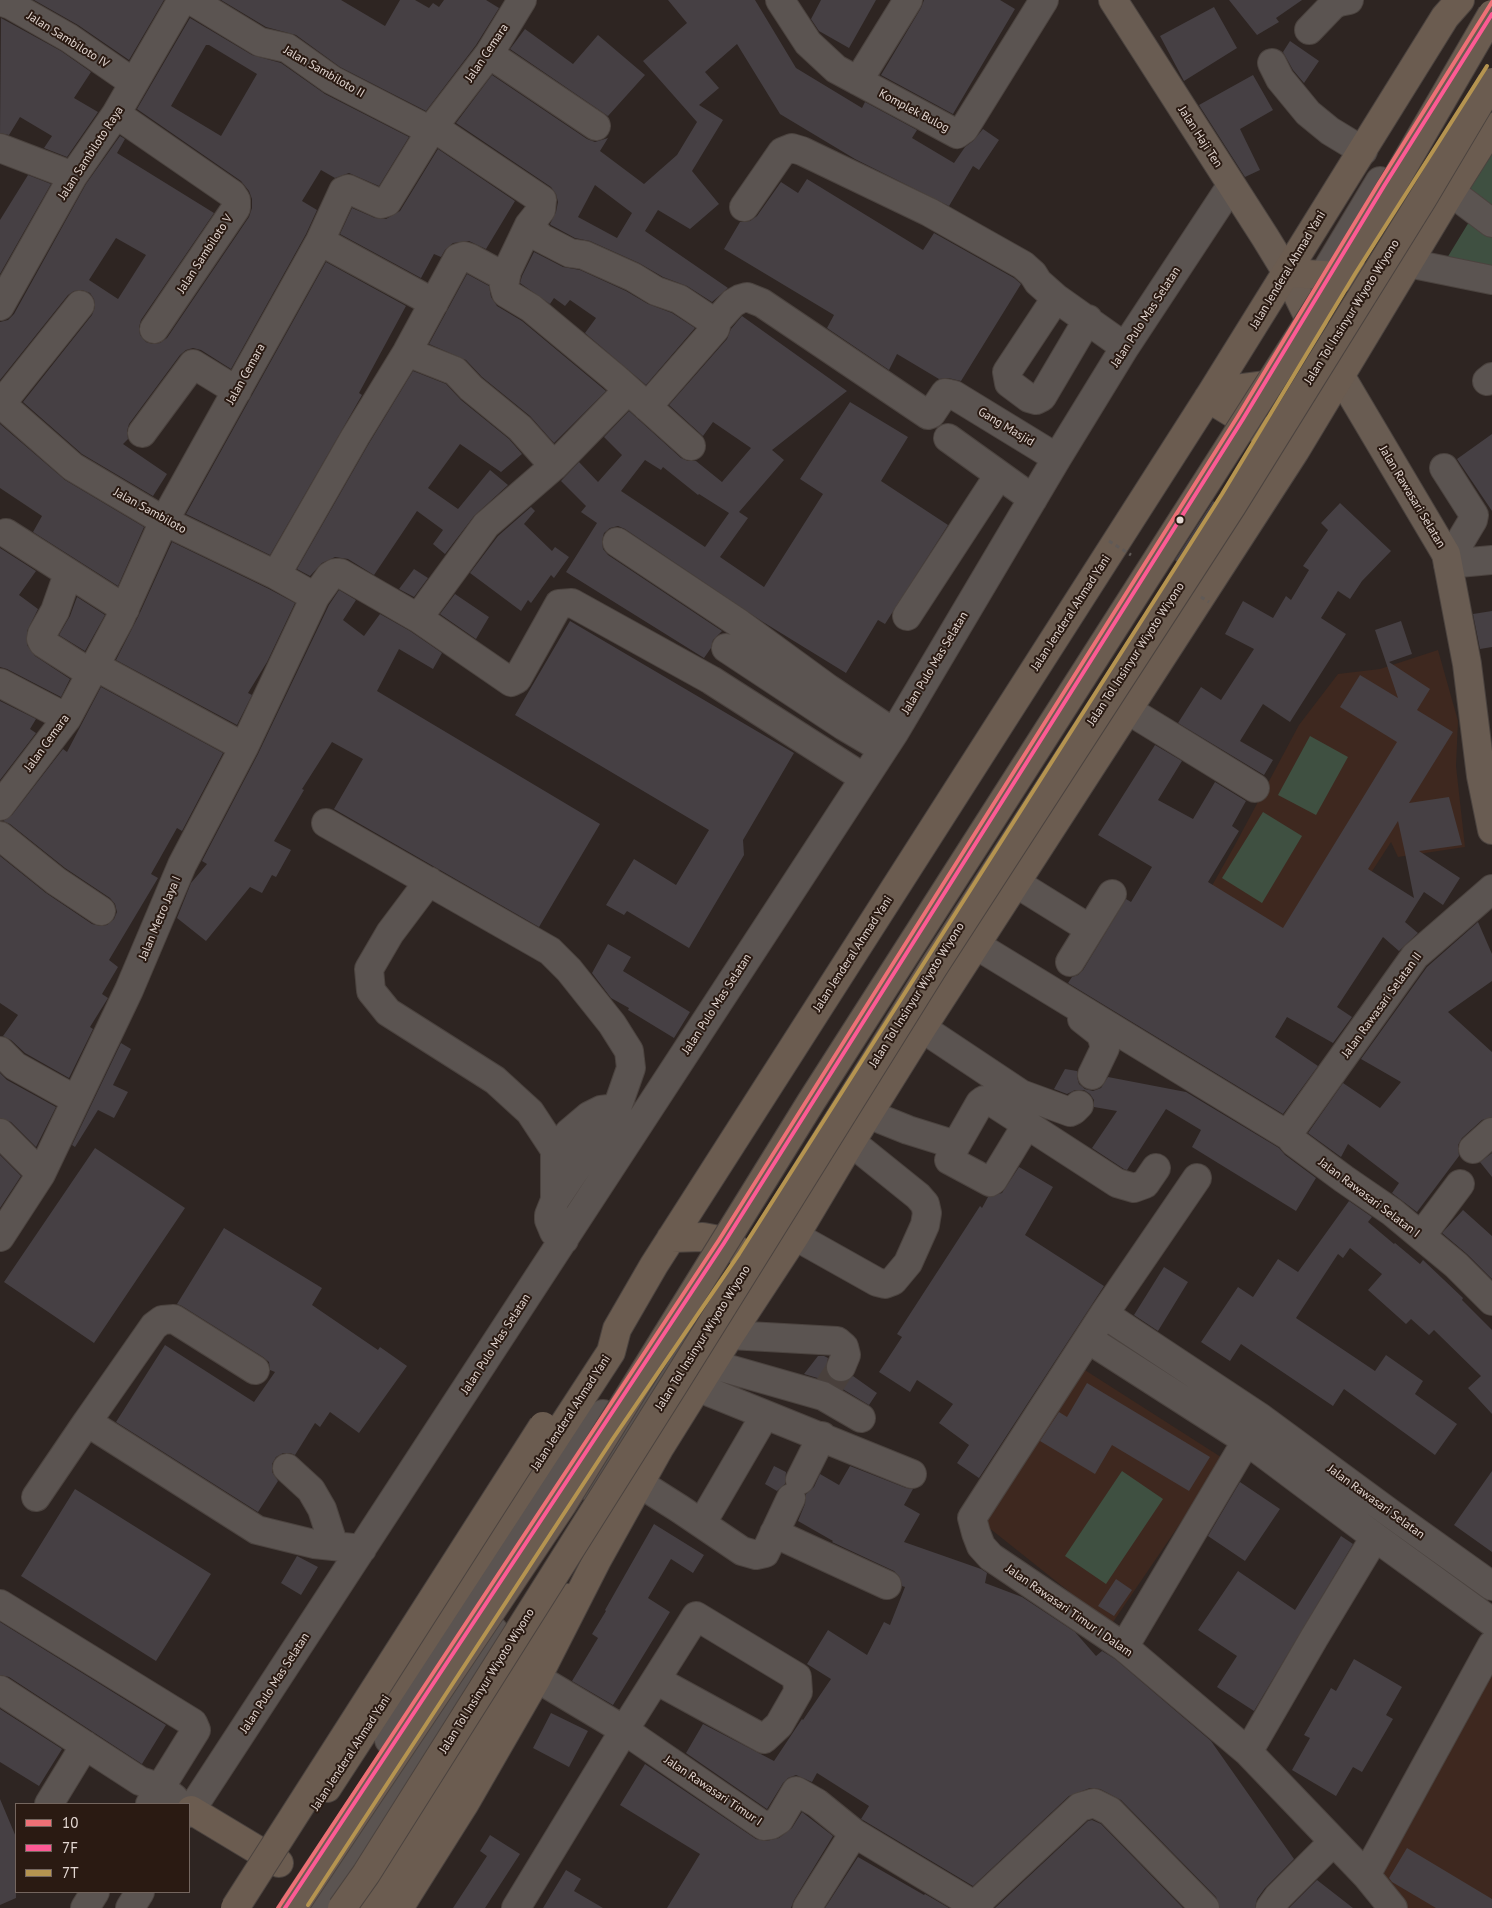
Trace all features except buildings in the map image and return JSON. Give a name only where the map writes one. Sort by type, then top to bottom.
[{"type":"highway","name":"Jalan Jenderal Ahmad Yani","points":[[248,1908],[611,1352],[616,1329],[671,1238],[1210,395],[1327,206],[1363,152],[1452,6]]},
{"type":"highway","points":[[293,1908],[562,1506],[811,1102],[1356,248],[1492,14]]},
{"type":"highway","name":"Jalan Tol Insinyur Wiyoto Wiyono","points":[[342,1908],[366,1874],[644,1433],[933,968],[1237,498],[1423,198],[1492,82]]},
{"type":"highway","points":[[399,1908],[466,1803],[537,1678],[639,1483],[697,1387],[795,1236],[922,1028],[1295,451],[1492,127]]},
{"type":"highway","points":[[1287,273],[1360,277],[1402,273]]},
{"type":"highway","points":[[1210,395],[1341,376]]},
{"type":"highway","points":[[1210,395],[1238,416],[1295,451]]},
{"type":"highway","points":[[671,1238],[703,1237],[719,1240],[731,1245],[744,1257],[761,1286]]},
{"type":"highway","points":[[235,1908],[305,1802],[596,1345],[616,1329]]},
{"type":"highway","points":[[334,1908],[513,1628],[525,1613],[592,1571]]},
{"type":"highway","points":[[373,1908],[403,1863],[536,1632],[592,1571]]},
{"type":"highway","points":[[191,1811],[279,1863]]},
{"type":"main road","name":"Jalan Haji Ten","points":[[1112,0],[1287,273]]},
{"type":"main road","name":"Jalan Rawasari Selatan","points":[[1287,273],[1321,343],[1447,559],[1467,664],[1481,776],[1492,830]]},
{"type":"street","name":"Jalan Cemara","points":[[0,806],[67,718],[125,609],[164,521],[320,241],[343,191],[348,189],[381,204],[387,202],[432,129],[489,54],[522,0]]},
{"type":"street","name":"Komplek Bulog","points":[[780,0],[808,43],[836,69],[957,134],[964,129],[1044,0]]},
{"type":"street","points":[[858,81],[908,0]]},
{"type":"street","name":"Jalan Sambiloto IV","points":[[0,1],[69,38],[134,83]]},
{"type":"street","points":[[1309,30],[1337,2]]},
{"type":"street","points":[[278,1908],[719,1240],[1238,416],[1379,182],[1492,2]]},
{"type":"street","name":"Jalan Sambiloto Raya","points":[[0,306],[73,176],[116,114],[176,3]]},
{"type":"street","name":"Jalan Sambiloto II","points":[[176,3],[260,42],[287,48],[332,80],[432,129],[542,200],[540,210],[529,225]]},
{"type":"street","points":[[489,54],[596,126]]},
{"type":"street","points":[[1272,63],[1284,85],[1308,113],[1330,131],[1363,152]]},
{"type":"street","points":[[313,1908],[617,1443],[744,1257],[1266,434],[1360,277],[1492,69]]},
{"type":"street","name":"Jalan Sambiloto V","points":[[116,114],[232,194],[236,200],[236,208],[154,329]]},
{"type":"street","points":[[0,148],[73,176]]},
{"type":"street","points":[[744,207],[782,152],[792,148],[802,151],[929,212],[1024,265],[1038,282],[1056,298],[1126,347]]},
{"type":"street","name":"Jalan Pulo Mas Selatan","points":[[191,1811],[888,741],[1057,458],[1126,347],[1231,186]]},
{"type":"street","points":[[1451,192],[1492,223]]},
{"type":"street","points":[[418,618],[486,526],[554,466],[638,398],[715,329],[716,326],[679,299],[656,291],[633,277],[584,255],[570,253],[541,238],[529,225],[505,277],[504,286],[506,292],[532,308],[638,398],[691,446]]},
{"type":"street","points":[[320,241],[434,303]]},
{"type":"street","points":[[276,574],[355,437],[407,352],[458,258],[464,256],[470,258],[505,277]]},
{"type":"street","points":[[1402,273],[1492,280]]},
{"type":"street","name":"Gang Masjid","points":[[714,323],[733,303],[747,297],[762,303],[928,415],[931,414],[945,393],[954,395],[1057,458]]},
{"type":"street","points":[[1056,298],[1007,372],[1009,383],[1029,398],[1036,400],[1042,398],[1088,319]]},
{"type":"street","points":[[1,403],[80,305]]},
{"type":"street","points":[[407,352],[455,371],[471,388],[520,428],[554,466]]},
{"type":"street","points":[[142,433],[193,364],[237,391]]},
{"type":"street","name":"Jalan Sambiloto","points":[[1,403],[73,467],[164,521],[276,574],[315,597]]},
{"type":"street","points":[[948,438],[1033,499]]},
{"type":"street","points":[[1444,468],[1474,515],[1458,545],[1447,559]]},
{"type":"street","points":[[907,616],[999,475]]},
{"type":"street","points":[[6,534],[125,609]]},
{"type":"street","points":[[617,542],[740,624],[829,689],[888,741]]},
{"type":"street","points":[[1447,559],[1492,560]]},
{"type":"street","name":"Jalan Metro Jaya I","points":[[1,1233],[41,1174],[129,990],[182,865],[244,746],[315,597],[330,576],[335,573],[340,573],[418,618],[511,682],[517,679],[559,604],[572,603],[711,680],[864,778]]},
{"type":"street","points":[[68,574],[55,611],[42,634],[41,640],[43,643],[244,746]]},
{"type":"street","points":[[726,648],[844,726],[888,741]]},
{"type":"street","points":[[0,683],[67,718]]},
{"type":"street","points":[[1128,710],[1255,788]]},
{"type":"street","points":[[326,823],[429,880],[550,951],[569,970],[612,1024],[629,1051],[632,1068],[617,1108],[554,1200],[548,1215],[554,1232],[564,1240]]},
{"type":"street","points":[[0,836],[56,881],[101,911]]},
{"type":"street","points":[[429,880],[390,933],[369,969],[371,992],[388,1012],[495,1080],[530,1112],[555,1150],[554,1200]]},
{"type":"street","points":[[1016,883],[1090,929]]},
{"type":"street","name":"Jalan Rawasari Selatan II","points":[[1289,1136],[1291,1130],[1415,956],[1492,888]]},
{"type":"street","points":[[1070,962],[1112,894]]},
{"type":"street","points":[[972,952],[1086,1021],[1101,1034],[1105,1048],[1092,1075]]},
{"type":"street","name":"Jalan Rawasari Selatan I","points":[[972,952],[1289,1136],[1294,1142],[1344,1179],[1392,1212],[1456,1265],[1492,1301]]},
{"type":"street","points":[[922,1028],[1021,1094],[1070,1112],[1079,1105]]},
{"type":"street","points":[[5,1067],[76,1100]]},
{"type":"street","points":[[1027,1124],[994,1180],[990,1182],[949,1160],[980,1103],[984,1100],[992,1102],[1027,1124],[1117,1183],[1134,1188],[1145,1184],[1156,1168]]},
{"type":"street","points":[[555,1150],[569,1133],[589,1116],[601,1110],[617,1108]]},
{"type":"street","points":[[868,1114],[908,1130],[956,1145]]},
{"type":"street","points":[[0,1133],[41,1174]]},
{"type":"street","points":[[795,1236],[877,1282],[885,1284],[894,1281],[908,1263],[925,1225],[927,1213],[925,1204],[918,1196],[851,1142]]},
{"type":"street","points":[[1197,1178],[1088,1339],[1247,1441],[1375,1538],[1492,1622]]},
{"type":"street","points":[[1421,1236],[1460,1184]]},
{"type":"street","name":"Jalan Rawasari Selatan","points":[[1104,1314],[1261,1418],[1390,1514],[1492,1586]]},
{"type":"street","points":[[36,1497],[154,1326],[162,1320],[174,1319],[255,1370]]},
{"type":"street","points":[[730,1335],[838,1341],[844,1347],[846,1355],[840,1368]]},
{"type":"street","name":"Jalan Rawasari Timur I Dalam","points":[[1088,1339],[972,1518],[981,1546],[991,1557],[1124,1647],[1248,1752],[1366,1875],[1393,1908]]},
{"type":"street","points":[[712,1364],[825,1393],[861,1418]]},
{"type":"street","points":[[697,1387],[912,1474]]},
{"type":"street","points":[[702,1523],[765,1414]]},
{"type":"street","points":[[1124,1647],[1261,1418]]},
{"type":"street","points":[[87,1422],[257,1530],[314,1544],[362,1549]]},
{"type":"street","points":[[639,1483],[742,1551],[756,1555],[765,1552],[822,1436]]},
{"type":"street","points":[[287,1468],[311,1490],[322,1509],[334,1546]]},
{"type":"street","points":[[774,1533],[887,1585]]},
{"type":"street","points":[[1248,1752],[1375,1538]]},
{"type":"street","points":[[0,1604],[193,1723],[196,1730],[152,1796]]},
{"type":"street","points":[[516,1908],[624,1730],[696,1616],[797,1677],[798,1692],[779,1725],[764,1739],[656,1680]]},
{"type":"street","points":[[1366,1875],[1492,1645]]},
{"type":"street","name":"Jalan Rawasari Timur I","points":[[537,1678],[624,1730],[764,1826],[771,1825],[779,1820],[796,1791],[817,1803],[854,1832],[977,1907]]},
{"type":"street","points":[[0,1690],[85,1745],[152,1796],[170,1803]]},
{"type":"street","points":[[51,1803],[85,1745]]},
{"type":"street","points":[[977,1907],[1080,1807],[1094,1804],[1110,1811],[1205,1908]]},
{"type":"street","points":[[807,1908],[854,1832]]},
{"type":"street","points":[[1270,1908],[1278,1897],[1334,1842]]},
{"type":"street","points":[[78,1893],[85,1908]]},
{"type":"street","points":[[85,1908],[94,1893]]},
{"type":"street","points":[[130,1908],[139,1893]]},
{"type":"shaded area","points":[[1438,650],[1458,721],[1456,766],[1465,847],[1398,857],[1391,842],[1297,987],[1186,932],[1299,725],[1338,674],[1380,669]]},
{"type":"shaded area","points":[[1077,1365],[1224,1459],[1111,1625],[983,1523]]},
{"type":"shaded area","points":[[1486,1674],[1492,1677],[1492,1908],[1403,1908],[1379,1876]]},
{"type":"green space","points":[[1492,127],[1492,217],[1451,192]]},
{"type":"green space","points":[[1472,217],[1492,233],[1492,272],[1444,263]]},
{"type":"green space","points":[[1310,736],[1348,757],[1316,815],[1278,795]]},
{"type":"green space","points":[[1263,812],[1302,836],[1262,903],[1222,878]]},
{"type":"green space","points":[[1122,1471],[1163,1499],[1106,1584],[1065,1556]]},
{"type":"tunnel","points":[[826,1391],[841,1367]]},
{"type":"transit line","name":"10","points":[[278,1908],[719,1240],[1238,416],[1379,183],[1492,2]]},
{"type":"transit line","name":"7F","points":[[285,1908],[724,1243],[1243,419],[1384,186],[1492,14]]},
{"type":"transit line","name":"7T","points":[[308,1905],[612,1440],[739,1254],[1222,494],[1355,274],[1487,66]]}]
